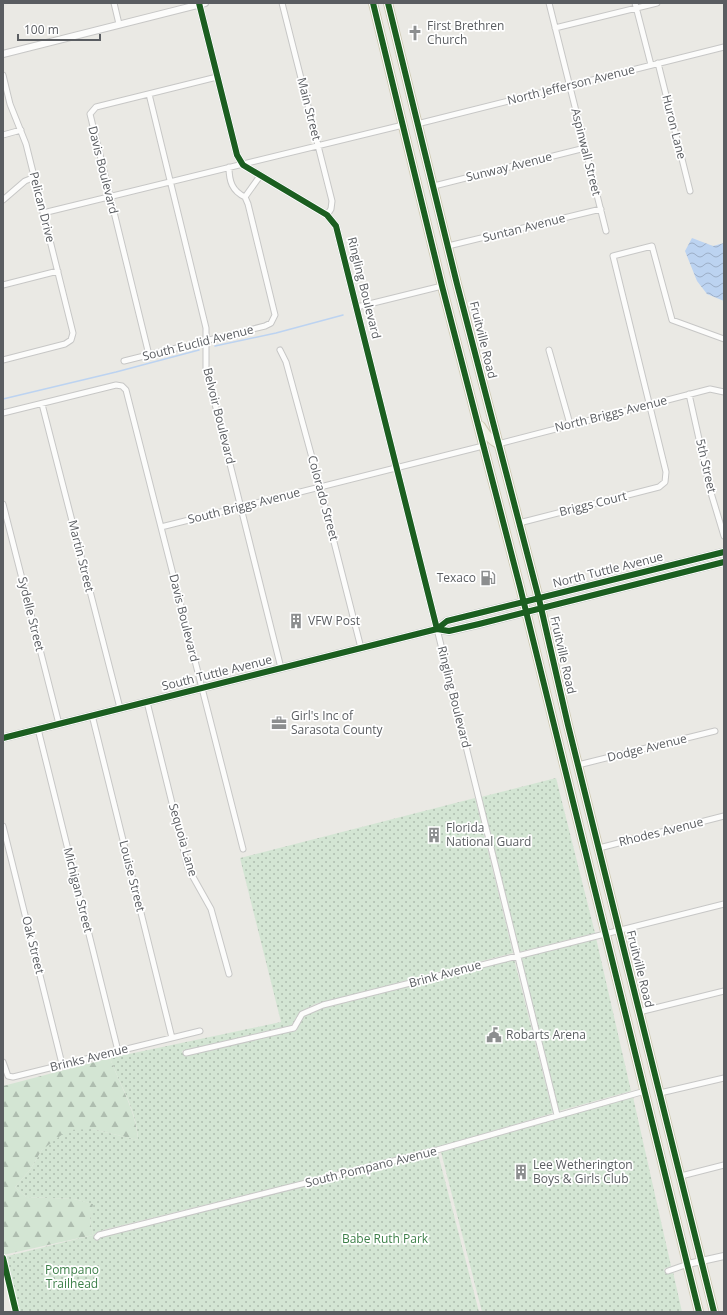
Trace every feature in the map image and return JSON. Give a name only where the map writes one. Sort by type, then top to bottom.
[{"type":"main road","name":"Fruitville Road","points":[[373,3],[442,286],[524,602],[699,1312]]},
{"type":"main road","name":"Fruitville Road","points":[[388,3],[498,444],[539,599],[578,764],[714,1312]]},
{"type":"main road","points":[[476,416],[486,435],[493,442],[498,444]]},
{"type":"main road","name":"North Tuttle Avenue","points":[[437,629],[447,621],[724,552]]},
{"type":"main road","name":"North Tuttle Avenue","points":[[437,629],[449,631],[526,613],[724,562]]},
{"type":"main road","name":"South Tuttle Avenue","points":[[3,738],[437,629]]},
{"type":"street","points":[[114,3],[119,24]]},
{"type":"street","name":"Main Street","points":[[282,3],[332,201],[331,209],[327,215]]},
{"type":"street","name":"Aspinwall Street","points":[[549,3],[606,231]]},
{"type":"street","points":[[555,28],[636,5],[657,3]]},
{"type":"street","points":[[3,54],[201,4],[217,77],[237,155],[243,165]]},
{"type":"street","points":[[636,5],[651,65]]},
{"type":"street","name":"North Jefferson Avenue","points":[[417,124],[724,47]]},
{"type":"street","name":"Huron Lane","points":[[658,63],[690,191]]},
{"type":"street","name":"Pelican Drive","points":[[3,75],[10,104],[26,144],[73,332],[71,340],[65,344],[3,360]]},
{"type":"street","name":"Davis Boulevard","points":[[149,355],[109,197],[90,114],[96,107],[217,77]]},
{"type":"street","name":"Belvoir Boulevard","points":[[149,94],[206,328],[206,368],[281,668]]},
{"type":"street","points":[[44,213],[403,125]]},
{"type":"street","points":[[3,135],[21,130]]},
{"type":"street","name":"Sunway Avenue","points":[[434,186],[585,148]]},
{"type":"street","name":"Ringling Boulevard","points":[[243,165],[327,215],[336,226],[557,1115]]},
{"type":"street","points":[[229,168],[229,177],[232,185],[237,193],[245,196],[260,176]]},
{"type":"street","points":[[3,200],[26,181],[34,177]]},
{"type":"street","name":"South Euclid Avenue","points":[[124,361],[265,326],[271,323],[275,315],[245,196]]},
{"type":"street","name":"Suntan Avenue","points":[[448,246],[600,209]]},
{"type":"street","points":[[649,404],[613,256],[652,246],[672,320],[724,339]]},
{"type":"street","points":[[3,285],[58,271]]},
{"type":"street","points":[[357,307],[442,286]]},
{"type":"street","name":"Colorado Street","points":[[280,350],[286,362],[320,487],[360,648]]},
{"type":"street","points":[[549,350],[570,424]]},
{"type":"street","name":"Davis Boulevard","points":[[42,404],[116,385],[124,388],[243,849]]},
{"type":"street","name":"North Briggs Avenue","points":[[498,444],[570,424],[710,389],[724,392]]},
{"type":"street","name":"5th Street","points":[[689,394],[711,493],[724,536]]},
{"type":"street","points":[[3,413],[42,404]]},
{"type":"street","name":"Martin Street","points":[[42,404],[120,708]]},
{"type":"street","name":"Briggs Court","points":[[519,523],[659,487],[665,482],[666,472],[649,404]]},
{"type":"street","points":[[397,467],[483,446]]},
{"type":"street","name":"South Briggs Avenue","points":[[161,527],[397,467]]},
{"type":"street","name":"Sydelle Street","points":[[3,504],[59,724]]},
{"type":"street","name":"Sequoia Lane","points":[[147,702],[188,868],[211,909],[228,974]]},
{"type":"street","name":"Louise Street","points":[[92,715],[172,1038]]},
{"type":"street","name":"Michigan Street","points":[[38,729],[118,1051]]},
{"type":"street","name":"Dodge Avenue","points":[[578,764],[715,731]]},
{"type":"street","name":"Rhodes Avenue","points":[[599,848],[724,816]]},
{"type":"street","name":"Oak Street","points":[[3,826],[62,1064]]},
{"type":"street","name":"Brink Avenue","points":[[186,1053],[294,1028],[302,1014],[316,1007],[619,929],[724,904]]},
{"type":"street","points":[[640,1012],[724,991]]},
{"type":"street","name":"Brinks Avenue","points":[[3,1062],[7,1075],[13,1077],[200,1031]]},
{"type":"street","points":[[660,1093],[724,1078]]},
{"type":"street","name":"South Pompano Avenue","points":[[97,1237],[98,1235],[437,1150],[645,1091]]},
{"type":"street","points":[[681,1176],[724,1166]]},
{"type":"street","points":[[668,1270],[724,1256]]},
{"type":"green space","points":[[556,778],[595,933],[519,952],[481,797]]},
{"type":"green space","points":[[475,798],[513,953],[315,1004],[300,1012],[292,1025],[182,1051],[184,1056],[285,1031],[296,1031],[304,1016],[317,1010],[514,959],[553,1113],[436,1148],[103,1230],[93,1235],[90,1220],[93,1204],[74,1199],[26,1197],[15,1187],[30,1170],[42,1150],[68,1130],[92,1129],[138,1140],[135,1118],[110,1058],[281,1022],[240,858]]},
{"type":"green space","points":[[596,938],[631,1091],[559,1111],[520,957]]},
{"type":"green space","points":[[110,1058],[131,1108],[137,1129],[138,1140],[92,1129],[42,1150],[30,1170],[15,1187],[26,1197],[74,1199],[94,1204],[90,1220],[93,1235],[3,1255],[3,1086]]},
{"type":"green space","points":[[633,1097],[671,1266],[664,1269],[666,1274],[673,1272],[682,1312],[482,1312],[441,1152]]},
{"type":"green space","name":"Babe Ruth Park","points":[[437,1150],[479,1312],[17,1312],[4,1257]]},
{"type":"water","points":[[692,238],[713,246],[724,243],[724,301],[707,294],[697,281],[685,251]]},
{"type":"waterway","points":[[215,346],[276,333],[343,315]]},
{"type":"waterway","points":[[3,399],[116,372],[199,350]]},
{"type":"cycle path","points":[[199,3],[237,155],[243,165],[327,215],[336,226],[437,629]]},
{"type":"cycle path","points":[[373,3],[442,286],[520,587],[699,1312]]},
{"type":"cycle path","points":[[388,3],[457,284],[539,599],[568,725],[714,1312]]},
{"type":"cycle path","points":[[437,629],[447,621],[724,552]]},
{"type":"cycle path","points":[[3,738],[437,629],[449,631],[479,624],[724,562]]},
{"type":"cycle path","points":[[3,1258],[16,1312]]},
{"type":"place","name":"First Brethren Church","points":[[415,33]]},
{"type":"place","name":"Texaco","points":[[488,578]]},
{"type":"place","name":"VFW Post","points":[[296,621]]},
{"type":"place","name":"Girl's Inc of Sarasota County","points":[[279,723]]},
{"type":"place","name":"Florida National Guard","points":[[434,835]]},
{"type":"place","name":"Robarts Arena","points":[[494,1035]]},
{"type":"place","name":"Lee Wetherington Boys & Girls Club","points":[[521,1172]]},
{"type":"park label","name":"Pompano Trailhead","points":[[72,1277]]}]
